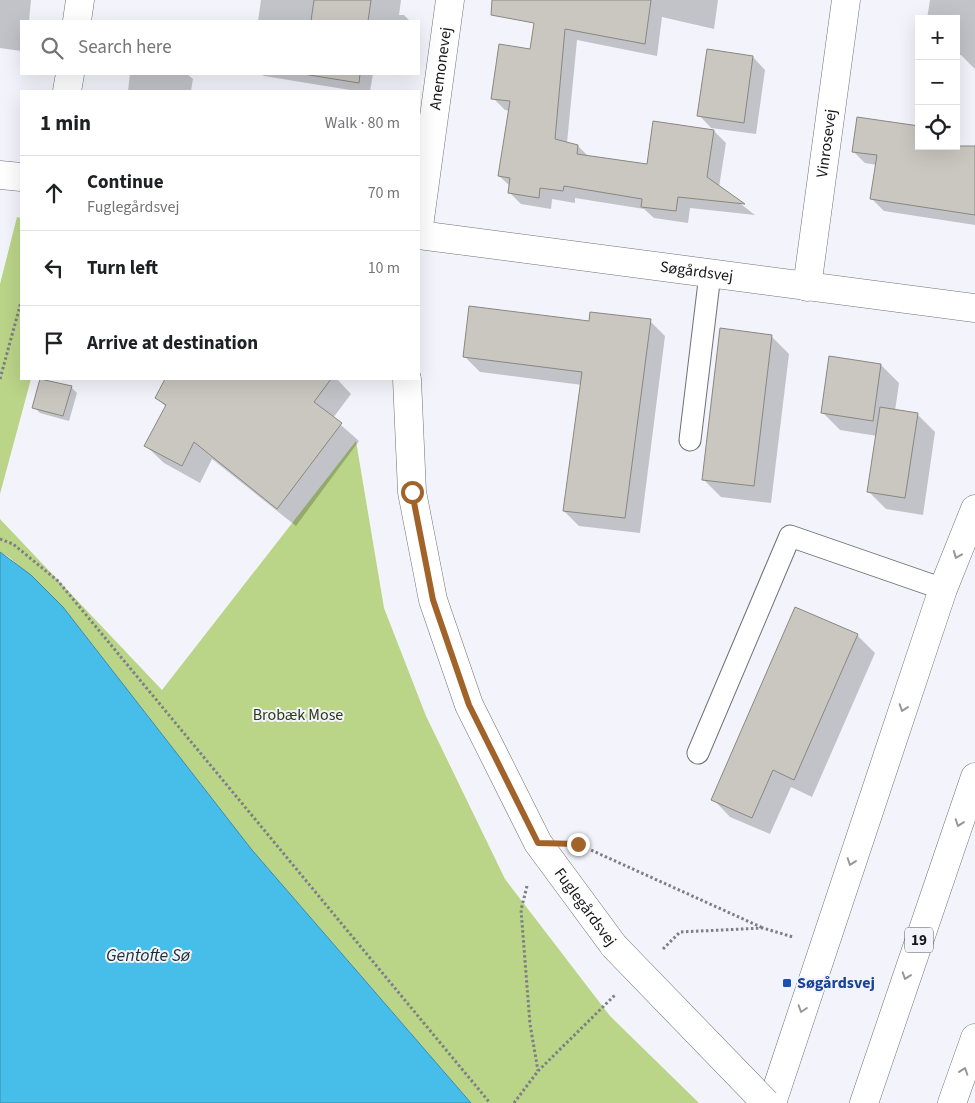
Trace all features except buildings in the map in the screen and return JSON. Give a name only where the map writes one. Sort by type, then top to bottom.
[{"type":"main road","points":[[77,20],[80,0]]},
{"type":"main road","name":"Anemonevej","points":[[420,219],[450,0]]},
{"type":"main road","name":"Vinrosevej","points":[[807,287],[846,0]]},
{"type":"main road","points":[[67,90],[70,75]]},
{"type":"main road","points":[[0,175],[20,177]]},
{"type":"main road","name":"Søgårdsvej","points":[[420,235],[975,308]]},
{"type":"main road","name":"Fuglegårdsvej","points":[[407,380],[412,492],[433,600],[469,705],[538,843],[614,946],[766,1103]]},
{"type":"main road","points":[[772,1103],[943,590],[975,509]]},
{"type":"main road","name":"19","points":[[864,1103],[975,776]]},
{"type":"main road","points":[[952,1103],[975,1038]]},
{"type":"lane","points":[[690,440],[710,274]]},
{"type":"lane","points":[[698,753],[790,536],[943,590]]},
{"type":"path","points":[[0,379],[20,306]]},
{"type":"path","points":[[0,539],[13,544],[58,581],[490,1103]]},
{"type":"path","points":[[514,1103],[538,1071],[530,1024],[521,910],[538,843],[578,844],[763,928]]},
{"type":"green space","points":[[17,217],[20,218],[20,380],[31,380],[0,494],[0,284]]},
{"type":"green space","name":"Brobæk Mose","points":[[356,441],[384,608],[426,716],[505,879],[610,1016],[699,1103],[471,1103],[252,850],[63,607],[10,558],[0,552],[0,519],[162,690]]},
{"type":"water","name":"Gentofte Sø","points":[[0,552],[31,575],[63,607],[252,850],[471,1103],[0,1103]]},
{"type":"place","name":"Søgårdsvej","points":[[787,983]]},
{"type":"route","points":[[412,492],[433,600],[469,705],[538,843],[578,844]]}]
